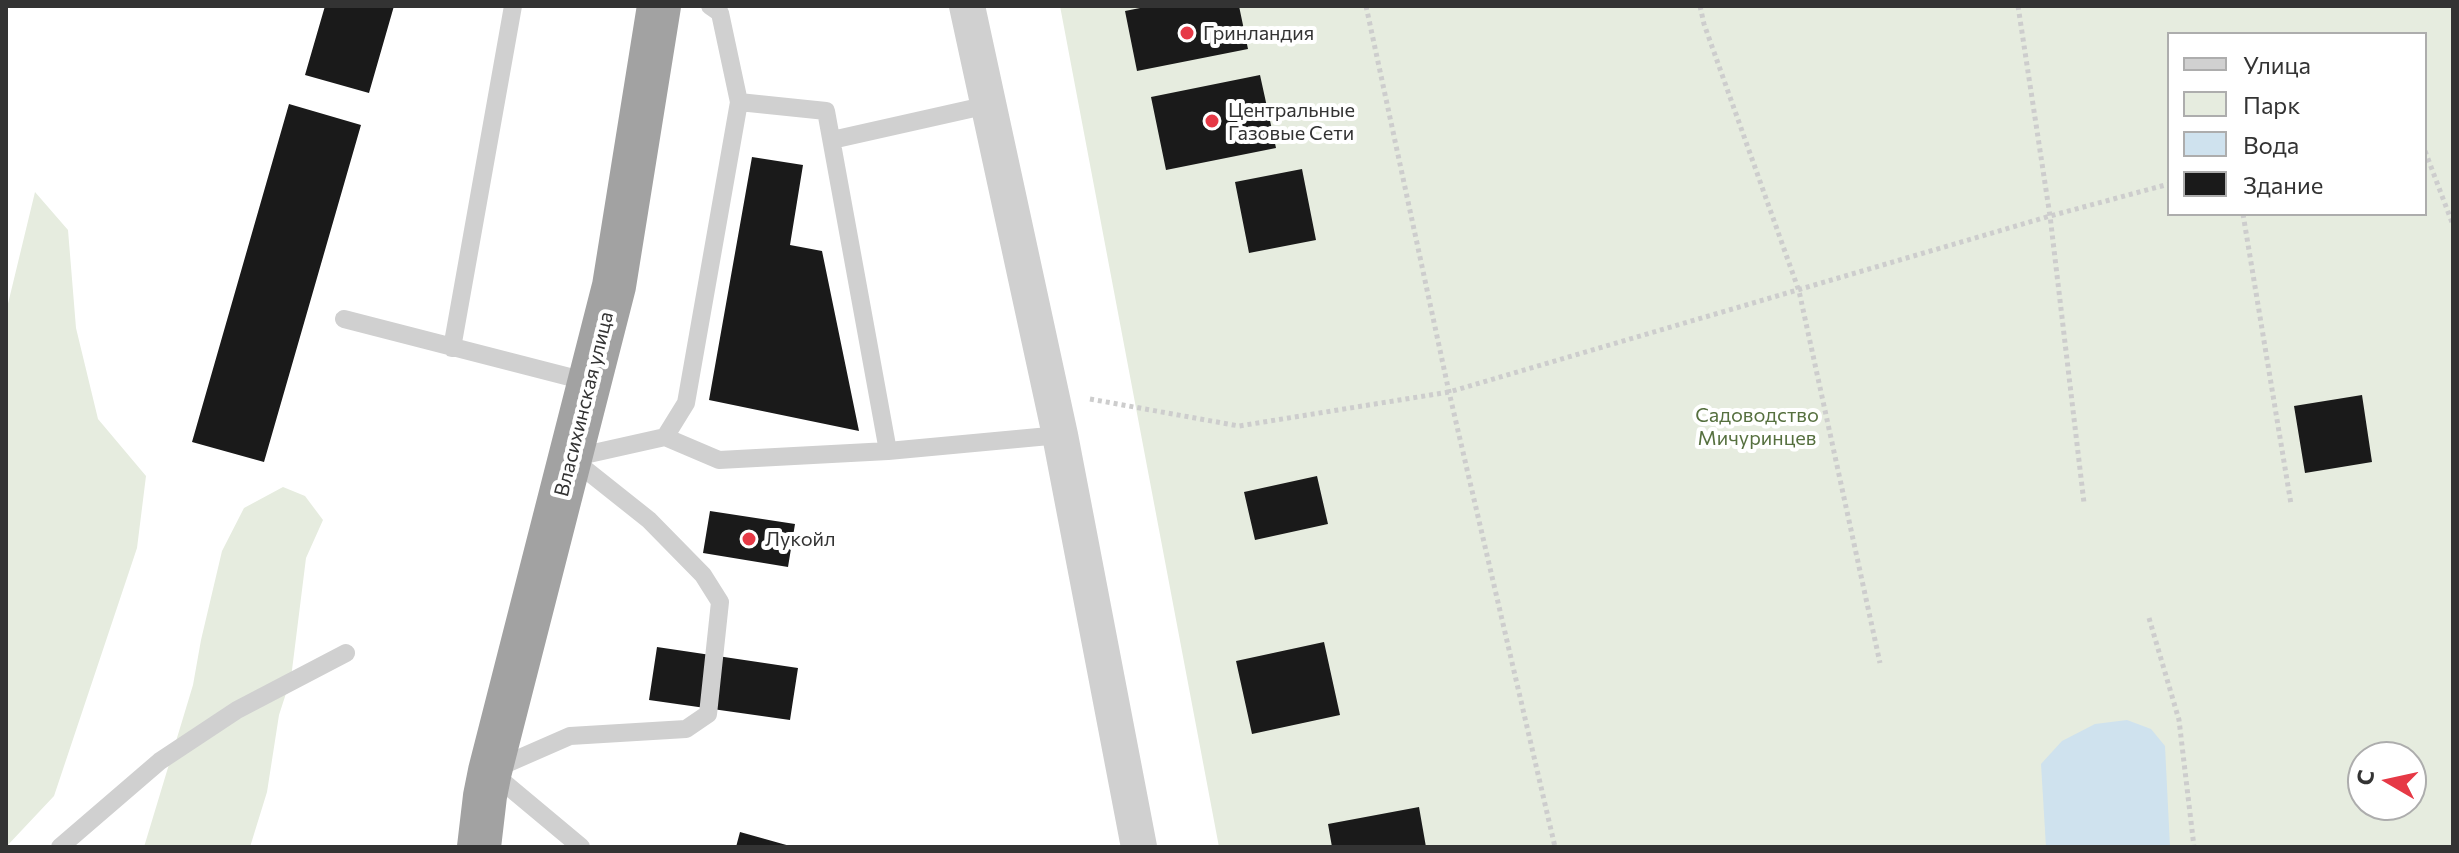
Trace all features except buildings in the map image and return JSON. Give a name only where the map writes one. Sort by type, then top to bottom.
[{"type":"highway","name":"Власихинская улица","points":[[488,784],[614,286],[659,6]]},
{"type":"highway","points":[[453,847],[488,784]]},
{"type":"highway","points":[[479,847],[488,784]]},
{"type":"street","points":[[967,6],[1060,435],[1139,847]]},
{"type":"lane","points":[[452,348],[513,6]]},
{"type":"lane","points":[[665,437],[686,403],[739,102],[720,13],[710,6]]},
{"type":"lane","points":[[739,102],[826,111],[888,451]]},
{"type":"lane","points":[[832,140],[988,105]]},
{"type":"lane","points":[[344,319],[590,382]]},
{"type":"lane","points":[[571,458],[665,437],[719,460],[888,451],[1060,435]]},
{"type":"lane","points":[[571,458],[649,520],[703,575],[720,602],[708,714],[686,729],[570,736],[488,784],[581,847]]},
{"type":"lane","points":[[60,847],[160,761],[237,710],[346,653]]},
{"type":"path","points":[[1366,6],[1449,392],[1555,847]]},
{"type":"path","points":[[1700,6],[1799,291],[1880,663]]},
{"type":"path","points":[[2018,6],[2050,216],[2084,503]]},
{"type":"path","points":[[2427,156],[2453,225]]},
{"type":"path","points":[[1049,392],[1239,426],[1449,392],[2167,185]]},
{"type":"path","points":[[2243,216],[2291,504]]},
{"type":"path","points":[[2149,618],[2179,720],[2194,847]]},
{"type":"green space","name":"Садоводство Мичуринцев","points":[[1060,6],[2453,6],[2453,847],[1219,847]]},
{"type":"green space","points":[[35,192],[68,230],[76,328],[98,419],[146,476],[137,548],[54,796],[6,847],[6,312]]},
{"type":"green space","points":[[283,487],[305,496],[323,520],[306,558],[291,678],[279,715],[267,792],[250,847],[144,847],[193,685],[222,551],[244,508]]},
{"type":"water","points":[[2127,720],[2151,729],[2165,746],[2170,847],[2046,847],[2041,764],[2062,741],[2095,724]]},
{"type":"place","name":"Гринландия","points":[[1187,33]]},
{"type":"place","name":"Центральные Газовые Сети","points":[[1212,121]]},
{"type":"place","name":"Лукойл","points":[[749,539]]}]
